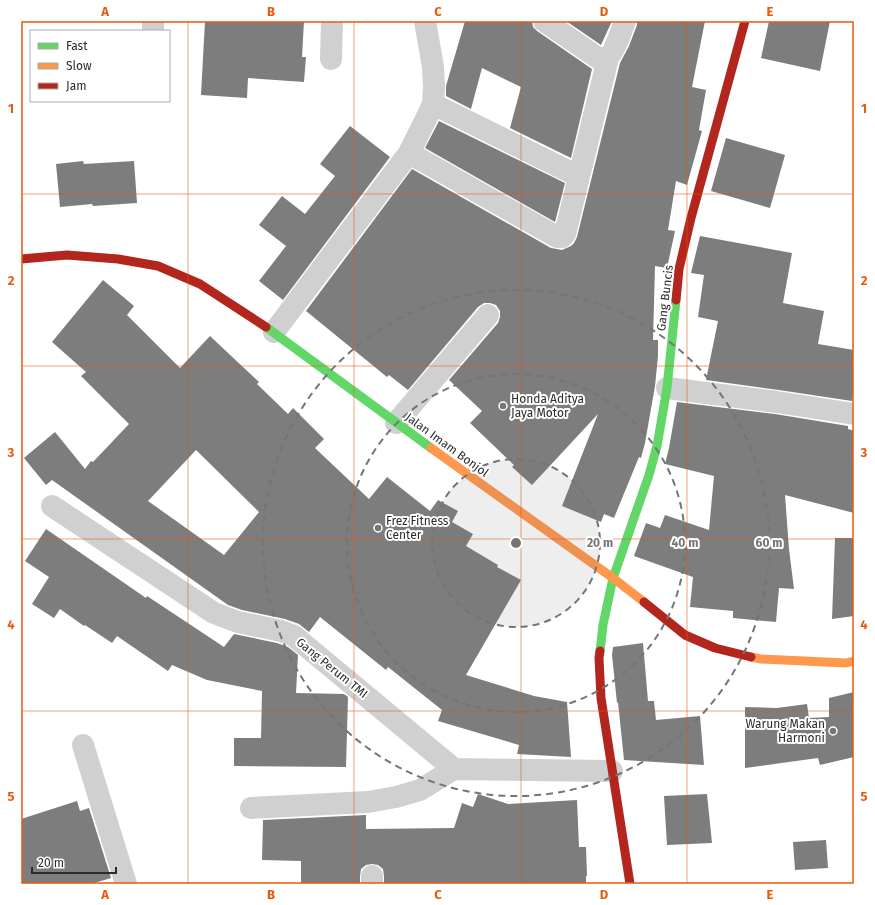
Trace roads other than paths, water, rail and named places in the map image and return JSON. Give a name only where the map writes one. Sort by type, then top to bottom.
[{"type":"street","points":[[332,21],[332,58]]},
{"type":"street","points":[[274,332],[409,153],[426,119],[433,104],[434,87],[433,67],[425,21]]},
{"type":"street","points":[[544,21],[598,58],[608,58]]},
{"type":"street","points":[[409,153],[557,237],[562,237],[565,234],[608,58],[612,53],[625,21]]},
{"type":"street","name":"Gang Buncis","points":[[630,884],[601,698],[599,658],[603,625],[613,578],[649,475],[657,446],[667,388],[679,269],[691,218],[745,21]]},
{"type":"street","points":[[433,104],[578,176]]},
{"type":"street","name":"Jalan Imam Bonjol","points":[[21,259],[67,255],[118,259],[158,266],[200,284],[274,332],[396,423],[613,578],[685,635],[715,648],[761,659],[846,663],[854,661]]},
{"type":"street","points":[[396,423],[488,315]]},
{"type":"street","points":[[667,388],[777,402],[854,414]]},
{"type":"street","name":"Gang Perum TMI","points":[[52,506],[214,613],[238,622],[281,631],[294,636],[454,769]]},
{"type":"street","points":[[83,745],[126,884]]},
{"type":"street","points":[[251,808],[368,802],[396,797],[420,790],[454,769],[612,771]]},
{"type":"place","name":"Honda Aditya Jaya Motor","points":[[503,406]]},
{"type":"place","name":"Frez Fitness Center","points":[[378,528]]},
{"type":"place","name":"Warung Makan Harmoni","points":[[833,731]]}]
